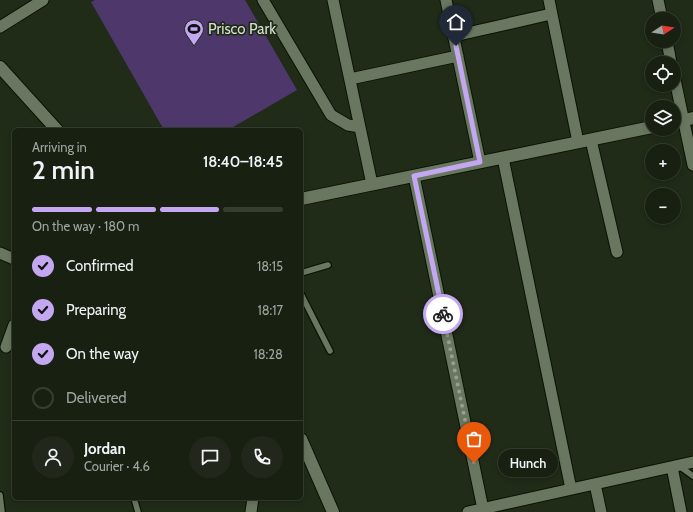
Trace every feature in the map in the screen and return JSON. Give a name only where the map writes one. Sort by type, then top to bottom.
[{"type":"street","points":[[0,27],[43,0]]},
{"type":"street","points":[[264,0],[331,115],[348,125],[360,127]]},
{"type":"street","points":[[333,0],[372,184]]},
{"type":"street","points":[[446,0],[480,162]]},
{"type":"street","points":[[549,0],[578,142]]},
{"type":"street","points":[[658,0],[661,12]]},
{"type":"street","points":[[454,36],[551,14]]},
{"type":"street","points":[[350,79],[458,56]]},
{"type":"street","points":[[0,67],[5,77],[55,128]]},
{"type":"street","points":[[677,92],[693,165]]},
{"type":"street","points":[[303,199],[645,128]]},
{"type":"street","points":[[591,140],[616,252]]},
{"type":"street","points":[[503,158],[571,489]]},
{"type":"street","points":[[414,176],[483,509]]},
{"type":"street","points":[[0,253],[12,258]]},
{"type":"street","points":[[6,347],[12,330]]},
{"type":"street","points":[[303,444],[332,512]]},
{"type":"street","points":[[468,512],[483,509],[518,507],[571,489],[693,462]]},
{"type":"street","points":[[675,466],[681,512]]},
{"type":"street","points":[[595,484],[601,512]]},
{"type":"street","points":[[251,512],[254,500]]},
{"type":"lane","points":[[303,272],[328,265]]},
{"type":"lane","points":[[303,298],[330,351]]},
{"type":"lane","points":[[675,466],[693,476]]},
{"type":"lane","points":[[0,495],[2,512]]},
{"type":"lane","points":[[135,500],[138,512]]},
{"type":"shaded area","name":"Prisco Park","points":[[95,0],[245,0],[297,90],[231,128],[163,128],[91,2]]},
{"type":"way so far","points":[[443,314],[474,463]]},
{"type":"place","name":"Prisco Park","points":[[194,46]]},
{"type":"place","name":"Hunch","points":[[474,463]]},
{"type":"route","points":[[443,314],[414,176],[480,162],[456,46]]}]
